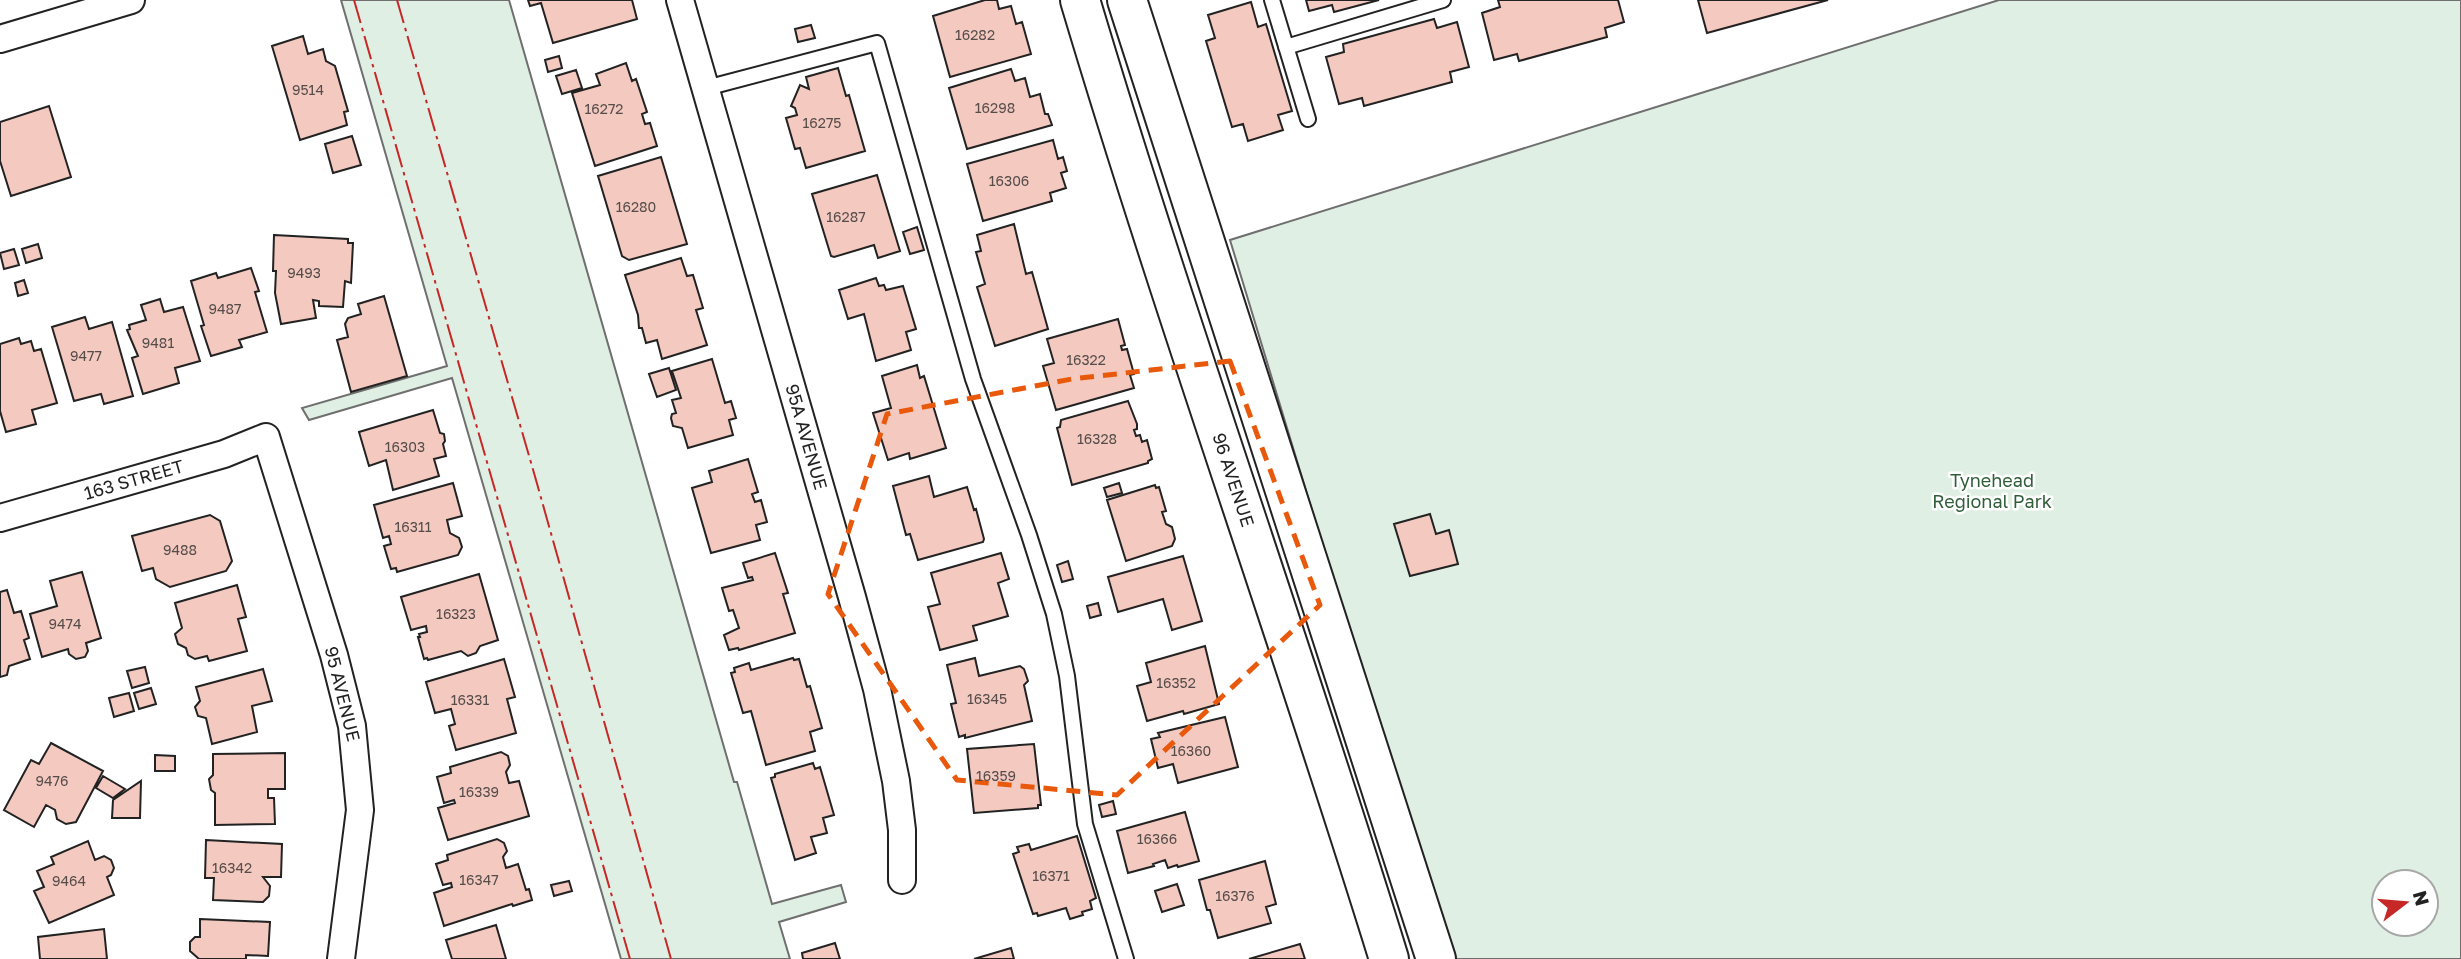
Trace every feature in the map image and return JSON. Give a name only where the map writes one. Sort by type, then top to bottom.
[{"type":"main road","name":"96 AVENUE","points":[[1080,0],[1170,291],[1349,829],[1389,959]]},
{"type":"main road","points":[[1127,0],[1436,959]]},
{"type":"street","points":[[0,39],[131,0]]},
{"type":"street","name":"95A AVENUE","points":[[680,0],[877,689],[896,781],[902,830],[902,880]]},
{"type":"street","name":"163 STREET","points":[[0,519],[224,454],[266,437]]},
{"type":"street","name":"95 AVENUE","points":[[266,437],[334,655],[352,726],[360,810],[341,959]]},
{"type":"lane","points":[[1272,0],[1308,119]]},
{"type":"lane","points":[[1286,47],[1443,0]]},
{"type":"lane","points":[[706,88],[877,43],[973,379],[1029,535],[1054,614],[1067,676],[1085,824],[1126,959]]},
{"type":"highlighted area","points":[[1230,361],[1320,605],[1117,795],[957,780],[828,594],[887,414],[1072,379]]},
{"type":"green space","points":[[341,0],[509,0],[734,782],[737,782],[772,904],[841,885],[846,902],[779,922],[790,959],[621,959],[452,378],[309,420],[302,408],[447,366]]},
{"type":"green space","name":"Tynehead Regional Park","points":[[1999,0],[2461,0],[2461,959],[1448,959],[1230,240]]},
{"type":"building","points":[[528,0],[632,0],[637,19],[553,43],[541,3],[530,6]]},
{"type":"building","points":[[985,0],[997,0],[999,9],[1011,6],[1016,24],[1022,22],[1031,54],[950,77],[933,16]]},
{"type":"building","points":[[1306,0],[1379,0],[1334,12],[1332,5],[1309,11]]},
{"type":"building","points":[[1498,0],[1618,0],[1624,22],[1605,28],[1607,37],[1519,61],[1517,54],[1494,60],[1482,13],[1500,7]]},
{"type":"building","points":[[1698,0],[1828,0],[1707,33]]},
{"type":"building","points":[[1251,2],[1258,27],[1266,24],[1292,111],[1278,115],[1283,130],[1248,141],[1243,124],[1232,127],[1206,41],[1215,38],[1208,15]]},
{"type":"building","points":[[1434,19],[1437,28],[1457,22],[1469,67],[1450,72],[1452,82],[1364,106],[1362,98],[1339,104],[1326,57],[1344,52],[1343,44]]},
{"type":"building","points":[[811,25],[815,38],[798,42],[795,29]]},
{"type":"building","points":[[303,36],[308,54],[323,49],[326,61],[335,66],[348,111],[344,112],[347,125],[300,140],[272,46]]},
{"type":"building","points":[[559,56],[562,68],[548,72],[545,60]]},
{"type":"building","points":[[626,63],[632,81],[636,79],[647,112],[642,114],[645,124],[650,123],[657,146],[595,166],[572,93],[600,85],[596,74]]},
{"type":"building","points":[[838,68],[846,96],[849,95],[865,151],[806,168],[800,148],[795,149],[786,118],[797,115],[795,108],[791,106],[800,85],[809,89],[806,77]]},
{"type":"building","points":[[1011,69],[1015,81],[1025,78],[1030,97],[1040,94],[1045,114],[1048,114],[1052,125],[967,149],[949,88]]},
{"type":"building","points":[[576,70],[582,88],[562,94],[556,76]]},
{"type":"building","points":[[49,106],[71,177],[11,196],[0,161],[0,122]]},
{"type":"building","points":[[352,136],[361,165],[333,173],[325,144]]},
{"type":"building","points":[[1053,140],[1058,159],[1063,157],[1067,171],[1061,173],[1066,188],[1050,193],[1052,201],[983,221],[967,164]]},
{"type":"building","points":[[661,157],[687,244],[629,260],[622,256],[598,176]]},
{"type":"building","points":[[877,175],[900,251],[878,258],[874,245],[831,256],[812,194]]},
{"type":"building","points":[[1014,224],[1026,274],[1032,272],[1048,329],[995,346],[977,287],[985,284],[976,252],[981,251],[977,235]]},
{"type":"building","points":[[917,227],[924,250],[910,254],[903,232]]},
{"type":"building","points":[[274,235],[348,239],[348,243],[353,243],[351,283],[345,281],[343,307],[319,306],[319,301],[313,300],[316,318],[281,324],[275,293],[276,271],[273,271]]},
{"type":"building","points":[[38,244],[42,258],[26,263],[22,249]]},
{"type":"building","points":[[14,249],[19,265],[4,269],[0,253]]},
{"type":"building","points":[[681,258],[687,276],[693,275],[703,308],[696,310],[707,345],[662,359],[657,340],[646,343],[642,328],[639,328],[638,315],[625,275]]},
{"type":"building","points":[[251,268],[259,291],[255,292],[267,332],[239,340],[242,347],[211,356],[191,281],[216,273],[218,278]]},
{"type":"building","points":[[876,278],[879,286],[884,285],[886,290],[903,286],[916,329],[906,332],[911,350],[876,361],[864,314],[848,319],[839,290]]},
{"type":"building","points":[[24,280],[28,293],[18,296],[15,283]]},
{"type":"building","points":[[384,296],[407,376],[351,392],[337,340],[348,337],[345,324],[348,318],[361,314],[358,304]]},
{"type":"building","points":[[160,299],[164,312],[183,307],[200,361],[175,368],[179,383],[143,394],[132,358],[138,356],[127,330],[130,329],[129,325],[146,320],[141,305]]},
{"type":"building","points":[[85,317],[89,329],[112,322],[133,396],[104,404],[101,394],[74,401],[52,327]]},
{"type":"building","points":[[1118,319],[1125,345],[1121,346],[1122,350],[1127,349],[1134,374],[1130,375],[1134,388],[1056,410],[1043,366],[1054,363],[1047,339]]},
{"type":"building","points":[[19,338],[21,344],[31,341],[34,351],[41,349],[57,403],[32,410],[36,424],[6,432],[0,411],[0,344]]},
{"type":"building","points":[[712,359],[725,403],[731,401],[736,418],[729,420],[733,435],[688,448],[682,428],[673,426],[671,418],[672,414],[676,413],[672,400],[681,398],[672,371]]},
{"type":"building","points":[[917,365],[920,378],[924,376],[946,448],[910,459],[909,453],[888,460],[873,413],[891,408],[882,376]]},
{"type":"building","points":[[669,368],[676,390],[657,397],[649,374]]},
{"type":"building","points":[[1128,401],[1137,424],[1137,429],[1134,430],[1136,436],[1140,435],[1142,442],[1147,440],[1152,459],[1148,463],[1072,485],[1057,428],[1060,427],[1061,420]]},
{"type":"building","points":[[433,410],[445,441],[443,444],[446,456],[434,459],[439,476],[393,490],[386,460],[369,466],[359,432]]},
{"type":"building","points":[[748,459],[758,492],[752,494],[755,502],[761,500],[767,522],[756,525],[760,540],[711,553],[692,488],[712,482],[709,471]]},
{"type":"building","points":[[929,476],[934,497],[967,487],[974,510],[976,509],[983,542],[918,560],[910,534],[906,535],[893,486]]},
{"type":"building","points":[[453,483],[462,516],[447,520],[450,533],[459,538],[462,547],[458,555],[397,572],[396,568],[391,569],[384,546],[391,544],[389,536],[383,538],[374,505]]},
{"type":"building","points":[[1119,483],[1122,493],[1107,497],[1104,488]]},
{"type":"building","points":[[1155,485],[1156,488],[1159,487],[1166,511],[1162,512],[1166,524],[1172,527],[1175,539],[1172,546],[1126,561],[1107,500]]},
{"type":"building","points":[[1430,514],[1436,534],[1449,530],[1458,564],[1410,576],[1394,524]]},
{"type":"building","points":[[210,515],[220,521],[232,561],[226,571],[170,587],[156,579],[153,568],[142,571],[132,536]]},
{"type":"building","points":[[775,553],[788,593],[783,594],[795,633],[739,650],[729,650],[724,635],[739,628],[733,610],[729,611],[722,588],[753,580],[752,577],[748,578],[743,563]]},
{"type":"building","points":[[1001,553],[1009,579],[998,583],[1008,616],[973,626],[977,640],[940,650],[928,607],[940,604],[931,573]]},
{"type":"building","points":[[1183,556],[1202,621],[1172,630],[1163,599],[1118,612],[1108,577]]},
{"type":"building","points":[[1068,561],[1073,579],[1062,582],[1057,565]]},
{"type":"building","points":[[82,572],[101,638],[86,643],[88,651],[85,657],[76,659],[69,654],[68,649],[42,657],[30,614],[57,606],[50,581]]},
{"type":"building","points":[[479,574],[498,640],[480,646],[476,653],[468,656],[461,651],[424,659],[418,637],[419,634],[427,632],[426,626],[411,630],[401,597]]},
{"type":"building","points":[[237,585],[246,617],[238,619],[247,651],[209,661],[207,656],[195,659],[188,655],[186,648],[178,644],[175,634],[182,628],[175,603]]},
{"type":"building","points":[[7,590],[14,613],[21,611],[29,638],[24,640],[30,659],[9,666],[7,675],[0,677],[0,592]]},
{"type":"building","points":[[1098,603],[1101,615],[1090,618],[1087,606]]},
{"type":"building","points":[[1205,646],[1219,704],[1147,721],[1137,686],[1151,682],[1146,663]]},
{"type":"building","points":[[793,658],[799,659],[822,728],[810,732],[815,751],[766,765],[751,711],[743,713],[731,673],[735,672],[734,668],[749,663],[751,670]]},
{"type":"building","points":[[975,658],[979,676],[1020,666],[1024,669],[1028,681],[1024,685],[1032,721],[965,738],[965,735],[959,737],[951,704],[956,703],[947,665]]},
{"type":"building","points":[[504,659],[515,697],[507,699],[516,733],[456,750],[449,726],[455,724],[451,709],[435,713],[426,682]]},
{"type":"building","points":[[145,667],[149,683],[132,688],[127,671]]},
{"type":"building","points":[[263,669],[272,701],[252,706],[257,732],[212,744],[206,718],[198,716],[195,707],[200,701],[196,687]]},
{"type":"building","points":[[151,688],[156,704],[139,709],[134,693]]},
{"type":"building","points":[[129,693],[134,711],[114,717],[109,698]]},
{"type":"building","points":[[1225,717],[1238,767],[1178,783],[1173,764],[1158,768],[1151,739],[1160,737],[1158,733]]},
{"type":"building","points":[[51,743],[103,771],[76,822],[66,824],[57,819],[55,810],[46,805],[34,827],[4,810],[31,760],[39,764]]},
{"type":"building","points":[[1034,744],[1041,805],[1038,805],[1038,808],[974,813],[967,749]]},
{"type":"building","points":[[501,752],[508,756],[510,765],[506,772],[509,783],[519,781],[529,816],[448,840],[438,808],[455,803],[454,800],[444,803],[437,777],[451,773],[450,767]]},
{"type":"building","points":[[285,753],[285,789],[268,789],[268,798],[274,798],[275,824],[215,825],[215,793],[211,790],[209,779],[213,775],[213,754]]},
{"type":"building","points":[[155,755],[175,756],[175,771],[155,771]]},
{"type":"building","points":[[813,763],[815,769],[820,767],[834,815],[823,818],[827,833],[811,837],[816,853],[795,860],[771,778],[775,777],[775,774]]},
{"type":"building","points":[[103,776],[125,789],[113,798],[96,788]]},
{"type":"building","points":[[141,781],[140,818],[112,818],[113,800]]},
{"type":"building","points":[[1113,801],[1116,814],[1102,817],[1099,805]]},
{"type":"building","points":[[1185,812],[1199,861],[1168,868],[1165,860],[1128,873],[1117,831]]},
{"type":"building","points":[[1077,836],[1096,898],[1090,901],[1092,909],[1070,919],[1066,908],[1038,916],[1037,913],[1033,914],[1013,854],[1019,852],[1017,847],[1029,844],[1031,850]]},
{"type":"building","points":[[497,839],[504,843],[507,851],[503,857],[506,868],[518,864],[532,900],[444,926],[434,893],[452,887],[451,883],[443,885],[436,864],[448,860],[447,855]]},
{"type":"building","points":[[206,840],[282,844],[281,877],[263,877],[270,886],[269,896],[263,902],[213,900],[214,878],[205,878]]},
{"type":"building","points":[[88,841],[95,860],[104,856],[111,860],[114,868],[107,877],[114,895],[49,923],[34,891],[44,887],[37,871],[54,864],[51,857]]},
{"type":"building","points":[[1265,861],[1276,904],[1266,907],[1271,923],[1218,938],[1199,880]]},
{"type":"building","points":[[569,881],[572,891],[554,896],[551,885]]},
{"type":"building","points":[[1177,884],[1184,905],[1162,912],[1155,891]]},
{"type":"building","points":[[200,919],[270,922],[268,956],[199,959],[190,951],[190,942],[195,937],[200,937]]},
{"type":"building","points":[[496,925],[506,959],[452,959],[446,940]]},
{"type":"building","points":[[104,929],[107,959],[40,959],[38,937]]},
{"type":"building","points":[[835,943],[840,959],[803,959],[802,953]]},
{"type":"building","points":[[1300,944],[1305,959],[1249,959]]},
{"type":"building","points":[[1011,948],[1014,959],[974,959]]},
{"type":"power","points":[[354,0],[630,959]]},
{"type":"power","points":[[397,0],[671,959]]}]
